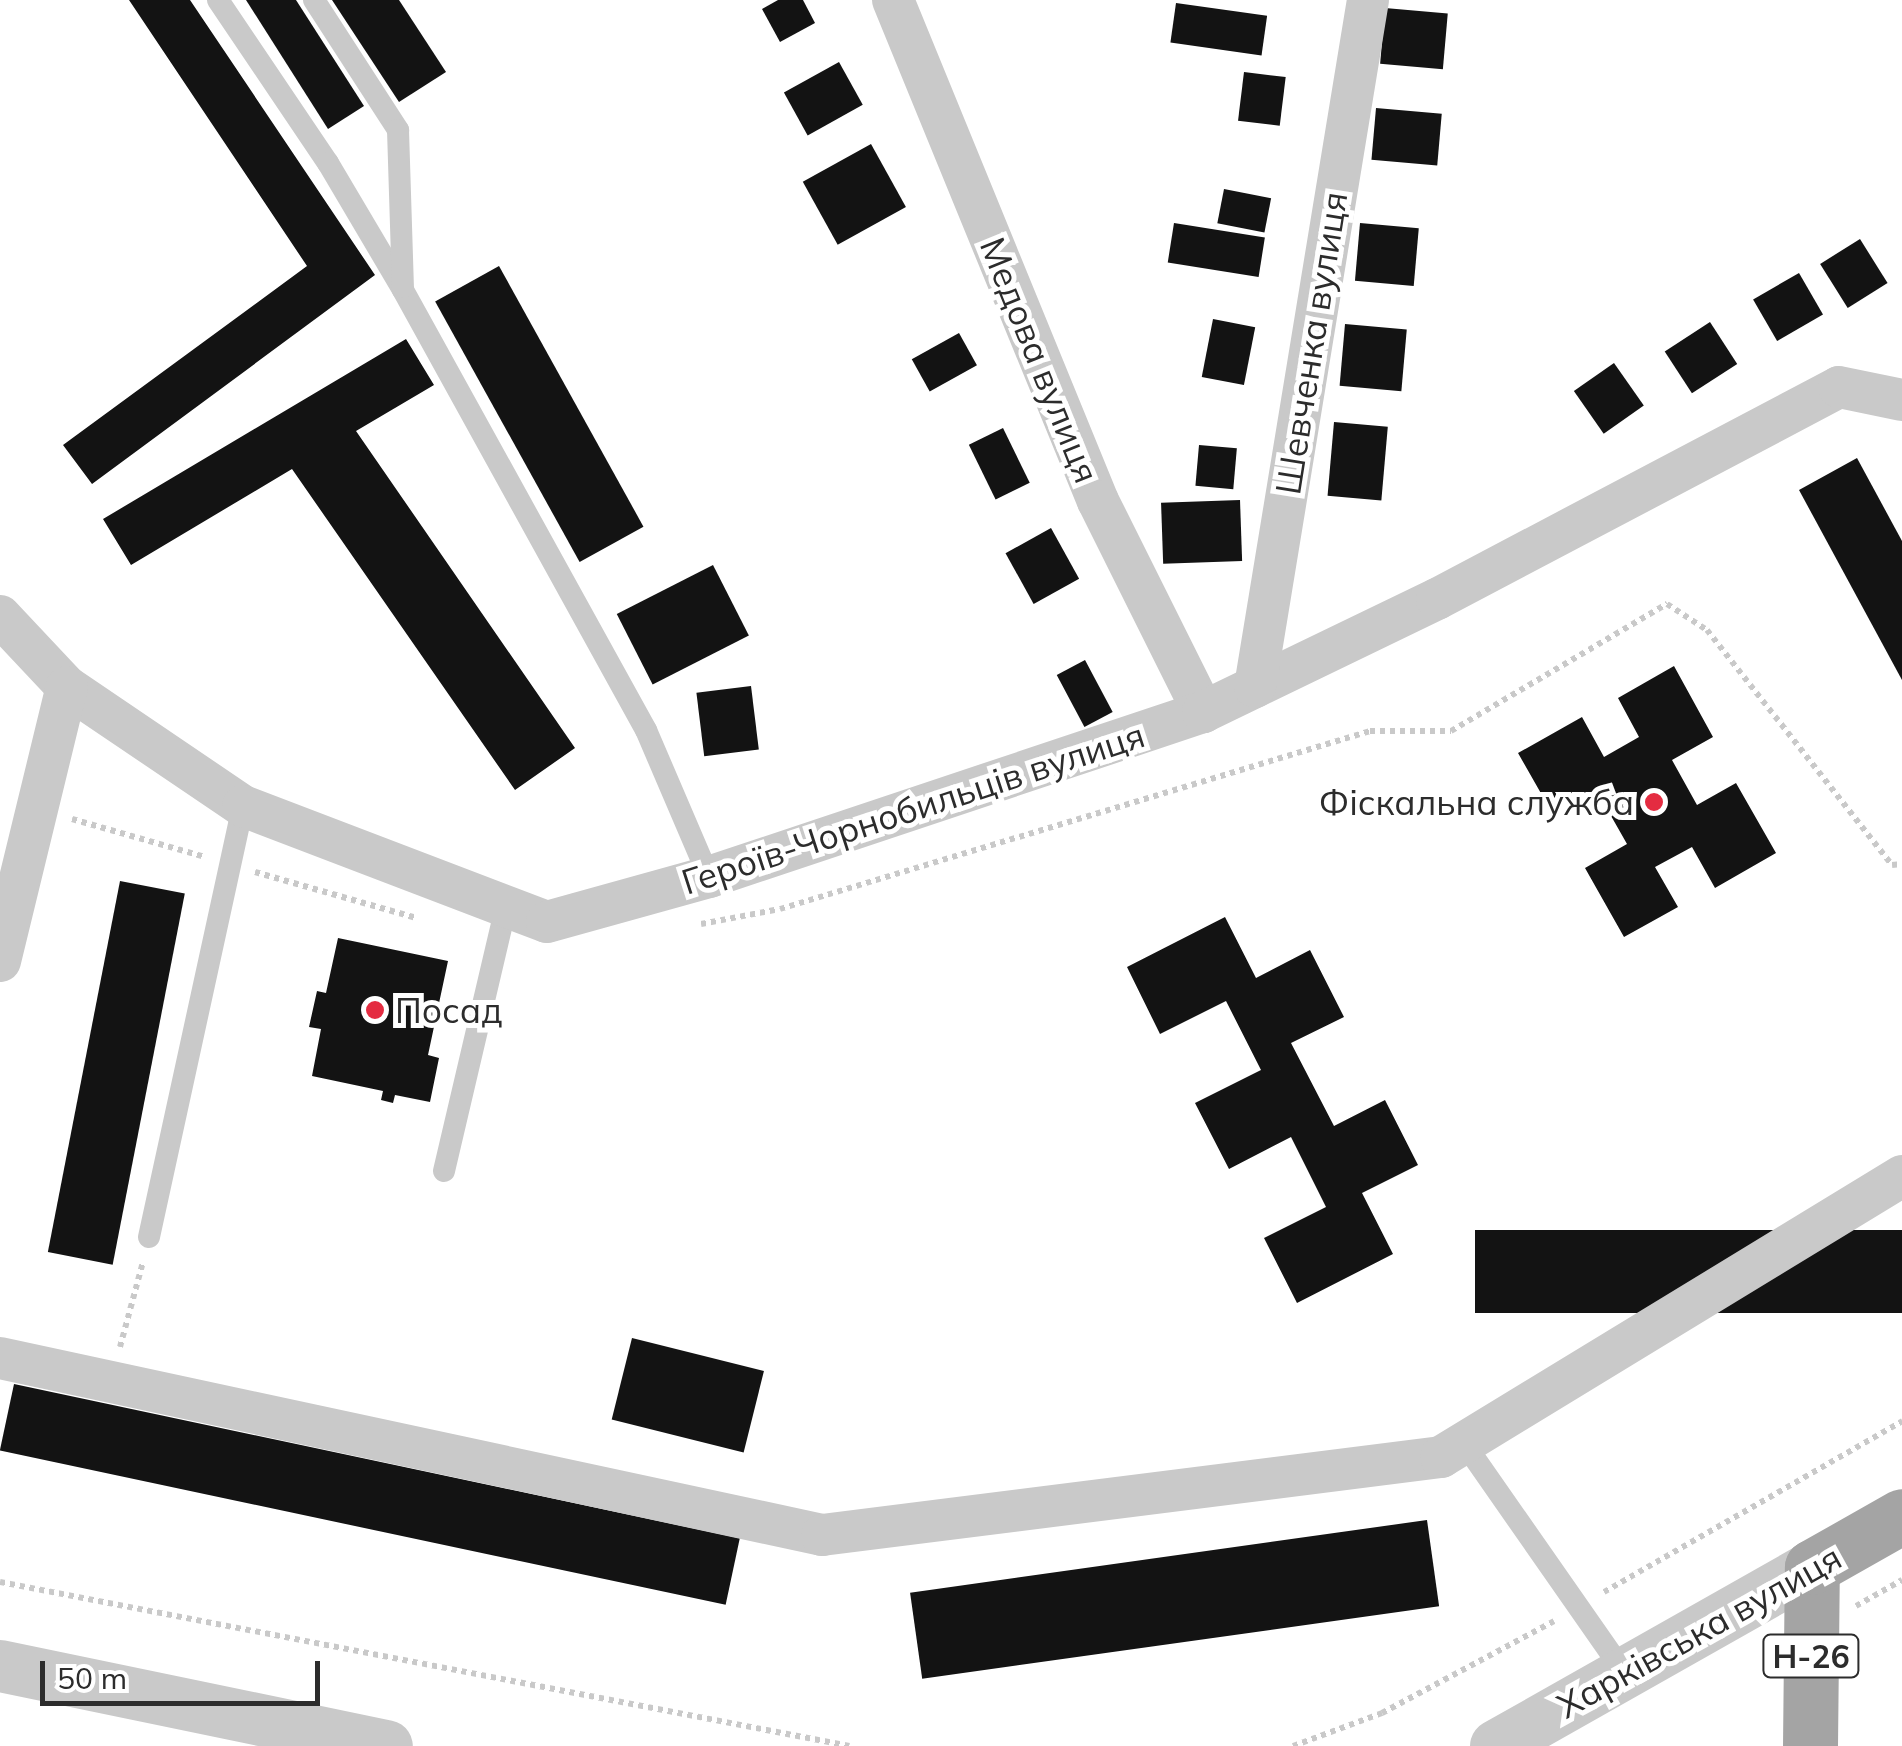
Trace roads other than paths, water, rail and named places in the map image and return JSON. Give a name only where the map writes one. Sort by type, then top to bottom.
[{"type":"main road","name":"Харківська вулиця","points":[[1812,1566],[1902,1516]]},
{"type":"main road","name":"Н-26","points":[[1810,1746],[1812,1566]]},
{"type":"street","name":"Медова вулиця","points":[[893,0],[1098,500],[1203,712]]},
{"type":"street","name":"Шевченка вулиця","points":[[1255,687],[1368,0]]},
{"type":"street","name":"Героїв-Чорнобильців вулиця","points":[[0,616],[67,688],[243,806],[547,922],[709,877],[1203,712],[1437,600],[1839,387],[1902,400]]},
{"type":"street","points":[[0,960],[67,688]]},
{"type":"street","points":[[0,1358],[822,1535],[1442,1456],[1902,1176]]},
{"type":"street","name":"Харківська вулиця","points":[[1496,1746],[1812,1566]]},
{"type":"street","points":[[0,1666],[387,1746]]},
{"type":"lane","points":[[218,0],[328,163],[403,290],[646,730],[709,877]]},
{"type":"lane","points":[[314,0],[398,130],[403,290]]},
{"type":"lane","points":[[150,1236],[243,806]]},
{"type":"lane","points":[[444,1171],[506,906]]},
{"type":"lane","points":[[1464,1443],[1624,1672]]},
{"type":"place","name":"Фіскальна служба","points":[[1654,802]]},
{"type":"place","name":"Посад","points":[[375,1010]]}]
